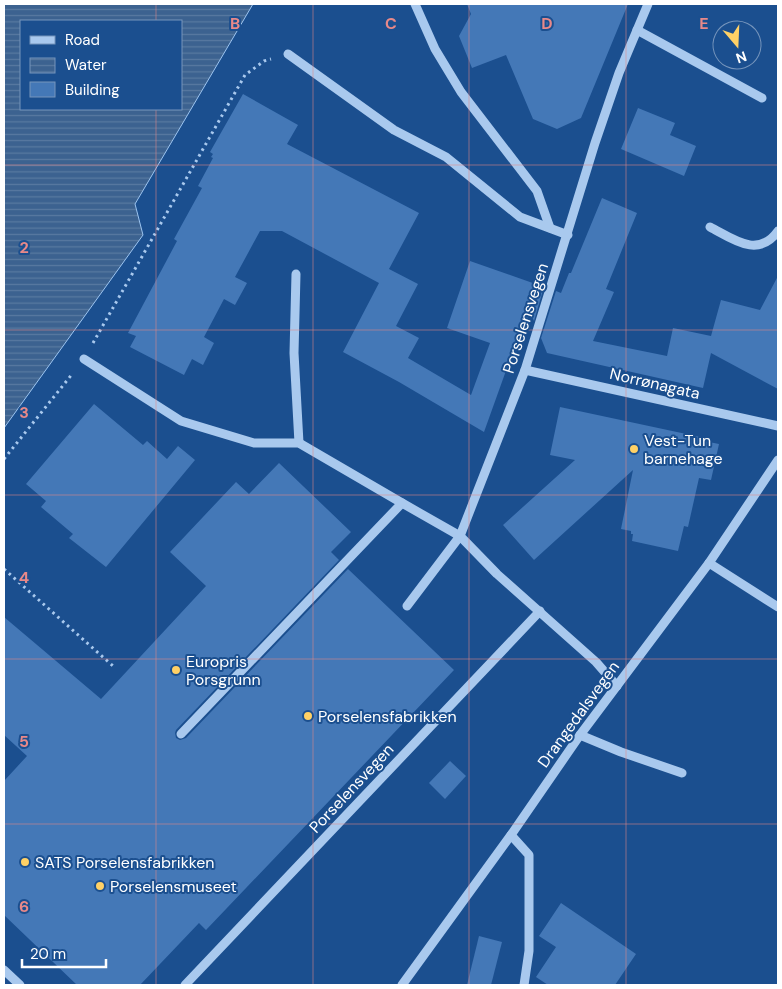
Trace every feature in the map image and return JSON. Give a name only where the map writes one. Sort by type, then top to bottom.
[{"type":"street","points":[[415,4],[435,48],[461,92],[537,191],[550,228]]},
{"type":"street","name":"Porselensvegen","points":[[407,606],[460,536],[525,370],[616,82],[648,4]]},
{"type":"street","points":[[637,30],[762,98]]},
{"type":"street","points":[[288,54],[394,130],[446,157],[520,217],[568,235]]},
{"type":"street","points":[[710,227],[744,244],[762,246],[773,238],[778,231]]},
{"type":"street","points":[[296,274],[294,353],[299,443]]},
{"type":"street","points":[[84,359],[181,421],[254,443],[299,443],[460,536],[497,574],[596,662],[617,686]]},
{"type":"street","name":"Norrønagata","points":[[525,370],[778,426]]},
{"type":"street","name":"Drangedalsvegen","points":[[402,985],[511,835],[580,735],[709,563],[778,460]]},
{"type":"street","points":[[181,734],[402,503]]},
{"type":"street","points":[[709,563],[778,607]]},
{"type":"street","name":"Porselensvegen","points":[[185,985],[540,611]]},
{"type":"street","points":[[580,735],[621,752],[682,773]]},
{"type":"street","points":[[511,835],[529,855],[529,951],[524,985]]},
{"type":"street","points":[[4,970],[20,985]]},
{"type":"path","points":[[4,459],[84,359],[246,75],[264,61],[288,54]]},
{"type":"path","points":[[4,569],[113,666]]},
{"type":"water","points":[[4,4],[253,4],[135,204],[143,235],[4,428]]},
{"type":"building","points":[[467,4],[628,4],[581,118],[557,129],[533,119],[506,55],[472,68],[459,36],[471,14]]},
{"type":"building","points":[[243,94],[298,125],[287,144],[419,213],[389,269],[418,284],[396,326],[419,338],[408,358],[471,395],[490,343],[447,328],[470,261],[544,287],[534,321],[530,312],[516,352],[513,351],[484,432],[399,382],[343,352],[379,283],[282,231],[260,231],[235,277],[247,283],[235,305],[224,299],[204,337],[214,343],[203,365],[192,359],[184,375],[130,347],[136,336],[128,333],[177,241],[174,239],[202,188],[198,186],[213,158],[211,157],[213,154],[210,152]]},
{"type":"building","points":[[638,108],[675,123],[670,135],[696,146],[684,176],[621,149]]},
{"type":"building","points":[[602,198],[637,213],[606,289],[614,292],[593,341],[667,356],[673,328],[711,336],[721,300],[760,310],[778,276],[778,389],[711,353],[703,388],[547,353],[541,338],[556,291],[561,293],[569,273],[571,273]]},
{"type":"building","points":[[94,404],[143,445],[147,441],[167,459],[178,446],[195,460],[106,567],[69,538],[73,534],[41,507],[46,501],[26,484]]},
{"type":"building","points":[[560,407],[705,438],[704,441],[719,444],[711,480],[699,478],[688,527],[684,526],[678,551],[632,541],[633,534],[631,534],[631,531],[621,529],[633,470],[534,560],[503,525],[575,460],[550,455]]},
{"type":"building","name":"Porselensfabrikken","points":[[279,463],[351,532],[331,552],[339,560],[176,730],[176,738],[180,740],[186,738],[348,569],[454,670],[206,930],[199,923],[140,985],[77,985],[4,915],[4,781],[27,756],[4,735],[4,617],[101,699],[206,586],[170,552],[236,482],[249,494]]},
{"type":"building","points":[[450,761],[466,776],[445,799],[429,783]]},
{"type":"building","points":[[561,903],[636,954],[615,985],[548,985],[536,977],[556,947],[539,936]]},
{"type":"building","points":[[479,936],[502,942],[491,985],[467,985]]},
{"type":"place","name":"Vest-Tun barnehage","points":[[634,449]]},
{"type":"place","name":"Europris Porsgrunn","points":[[176,670]]},
{"type":"place","name":"Porselensfabrikken","points":[[308,716]]},
{"type":"place","name":"SATS Porselensfabrikken","points":[[25,862]]},
{"type":"place","name":"Porselensmuseet","points":[[100,886]]}]
